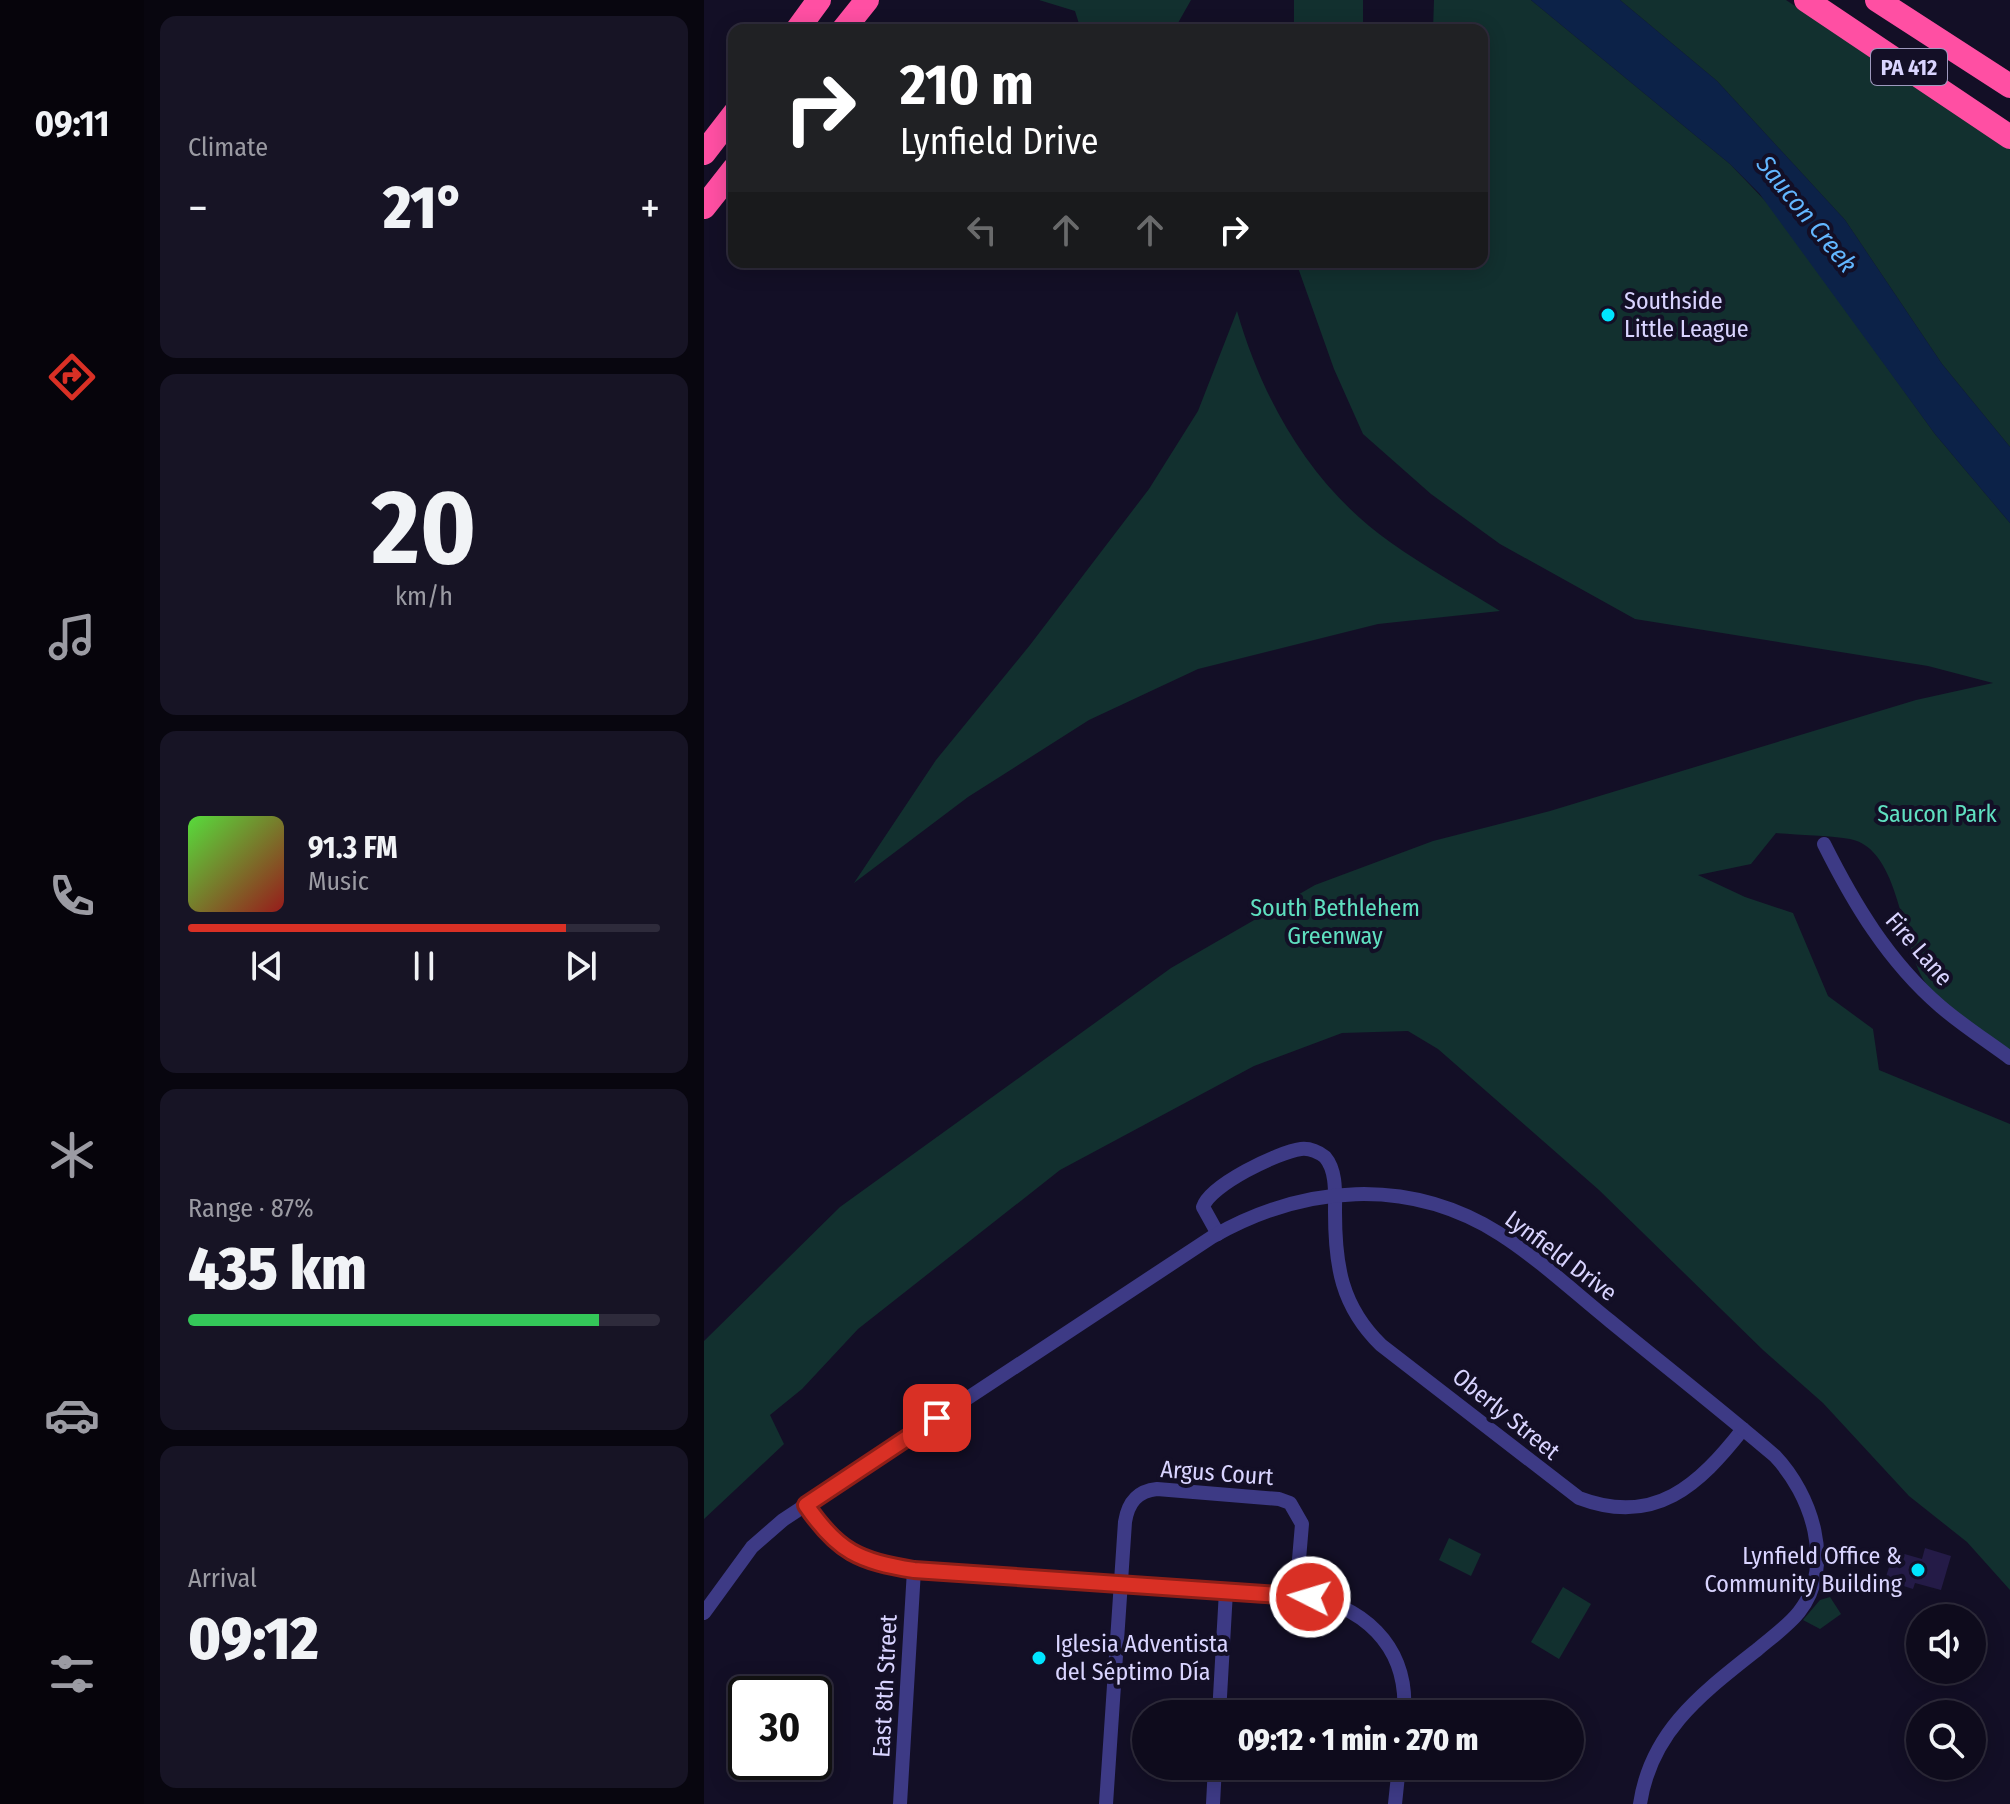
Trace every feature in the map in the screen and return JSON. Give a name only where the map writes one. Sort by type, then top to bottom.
[{"type":"highway","points":[[801,24],[819,0]]},
{"type":"highway","points":[[848,24],[867,0]]},
{"type":"highway","name":"PA 412","points":[[1806,0],[2010,137]]},
{"type":"highway","name":"PA 412","points":[[1877,0],[2010,86]]},
{"type":"highway","points":[[704,153],[728,122]]},
{"type":"highway","points":[[704,207],[728,177]]},
{"type":"street","name":"Fire Lane","points":[[1824,844],[1864,919],[1915,982],[1948,1013],[2010,1058]]},
{"type":"street","name":"Oberly Street","points":[[1218,1234],[1203,1207],[1209,1194],[1220,1185],[1290,1152],[1305,1149],[1325,1157],[1332,1171],[1335,1194],[1339,1272],[1346,1299],[1359,1322],[1381,1345],[1488,1425],[1570,1493],[1610,1506],[1658,1503],[1679,1494],[1702,1477],[1743,1429]]},
{"type":"street","name":"Lynfield Drive","points":[[704,1613],[752,1547],[801,1508],[1218,1234],[1280,1205],[1335,1194],[1369,1192],[1405,1197],[1437,1205],[1485,1226],[1519,1247],[1775,1456],[1806,1497],[1816,1547],[1811,1589],[1791,1620],[1675,1720],[1651,1760],[1640,1804]]},
{"type":"street","name":"Argus Court","points":[[1121,1584],[1129,1507],[1144,1492],[1165,1490],[1290,1503],[1302,1524],[1296,1595]]},
{"type":"street","points":[[801,1508],[844,1548],[873,1561],[914,1570],[1296,1595],[1341,1605],[1384,1637],[1402,1676],[1403,1700]]},
{"type":"street","name":"East 8th Street","points":[[900,1804],[914,1570]]},
{"type":"street","points":[[1106,1804],[1121,1584]]},
{"type":"street","points":[[1220,1700],[1226,1591]]},
{"type":"street","points":[[1213,1804],[1214,1780]]},
{"type":"street","points":[[1395,1804],[1398,1780]]},
{"type":"green space","points":[[1039,0],[1191,0],[1177,24],[1079,24],[1075,11]]},
{"type":"green space","points":[[1294,0],[1363,0],[1363,24],[1294,24]]},
{"type":"green space","points":[[1434,0],[1531,0],[1730,164],[1772,208],[1935,434],[2010,523],[2010,1053],[1942,1003],[1925,982],[1890,879],[1880,860],[1867,846],[1850,839],[1776,833],[1751,864],[1698,875],[1745,897],[1793,913],[1828,996],[1873,1029],[1879,1070],[2010,1124],[2010,1590],[1967,1542],[1909,1496],[1823,1403],[1763,1350],[1599,1190],[1438,1049],[1408,1031],[1342,1033],[1254,1066],[1060,1170],[858,1329],[802,1389],[770,1415],[784,1444],[704,1519],[704,1341],[840,1207],[1171,968],[1315,885],[1433,841],[1550,811],[1916,700],[1993,683],[1928,666],[1635,619],[1500,544],[1431,494],[1363,434],[1334,369],[1298,268],[1488,268],[1488,24],[1433,24]]},
{"type":"green space","points":[[1620,0],[1786,0],[2010,148],[2010,447],[1942,364],[1845,220],[1717,81]]},
{"type":"green space","points":[[1237,311],[1276,410],[1314,469],[1337,496],[1390,542],[1500,611],[1378,624],[1198,669],[1089,720],[968,797],[854,883],[936,760],[1030,645],[1149,489],[1198,411]]},
{"type":"green space","points":[[1449,1538],[1481,1554],[1471,1576],[1439,1560]]},
{"type":"green space","points":[[1563,1587],[1591,1604],[1559,1659],[1531,1642]]},
{"type":"green space","points":[[1830,1597],[1841,1614],[1820,1629],[1803,1620],[1820,1600]]},
{"type":"water","name":"Saucon Creek","points":[[1531,0],[1620,0],[1717,81],[1845,220],[1942,364],[2010,447],[2010,523],[1935,434],[1759,193],[1730,164]]},
{"type":"building","name":"Lynfield Office & Community Building","points":[[1925,1548],[1951,1556],[1941,1590],[1915,1583],[1913,1589],[1885,1580],[1894,1551],[1922,1559]]},
{"type":"place","name":"Southside Little League","points":[[1608,315]]},
{"type":"place","name":"Lynfield Office & Community Building","points":[[1918,1570]]},
{"type":"place","name":"Iglesia Adventista del Séptimo Día","points":[[1039,1658]]},
{"type":"route","points":[[937,1418],[806,1505],[832,1540],[873,1561],[914,1570],[1310,1597]]},
{"type":"park label","name":"Saucon Park","points":[[1937,814]]},
{"type":"park label","name":"South Bethlehem Greenway","points":[[1335,922]]}]
